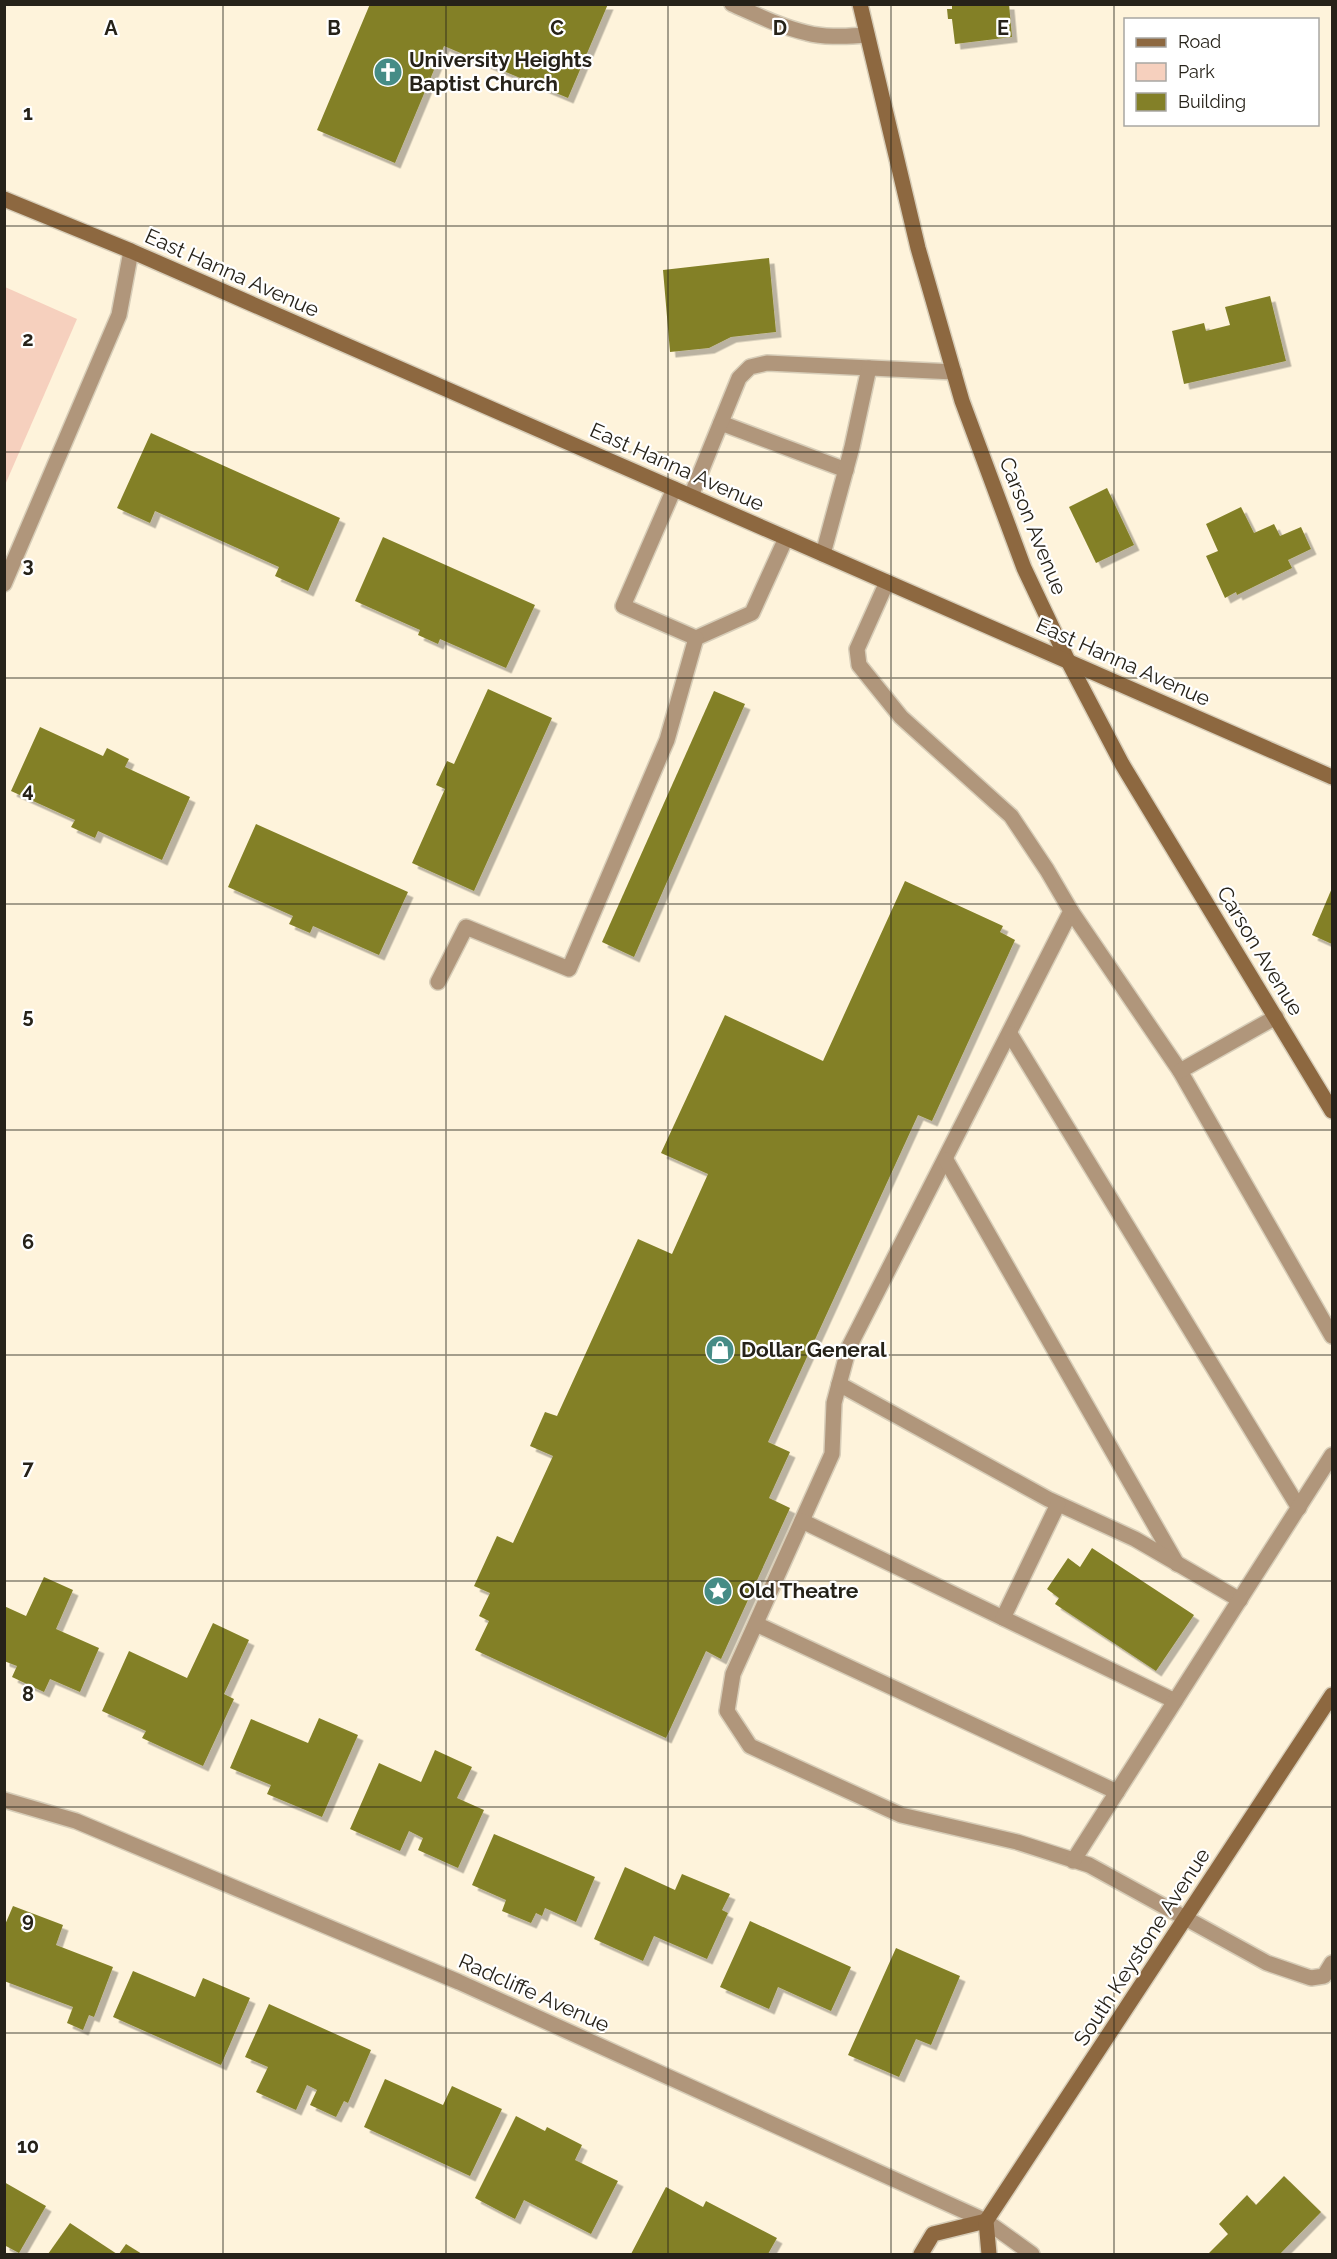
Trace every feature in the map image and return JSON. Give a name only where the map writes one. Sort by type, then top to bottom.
[{"type":"main road","name":"Carson Avenue","points":[[860,4],[918,248],[962,401],[1024,568],[1068,661],[1122,764],[1332,1111]]},
{"type":"main road","name":"East Hanna Avenue","points":[[4,199],[131,251],[1332,777]]},
{"type":"main road","name":"South Keystone Avenue","points":[[986,2221],[1332,1695]]},
{"type":"main road","points":[[921,2254],[933,2234],[986,2221],[989,2254]]},
{"type":"street","points":[[732,4],[778,24],[808,33],[833,36],[867,35]]},
{"type":"street","points":[[4,584],[119,315],[131,251]]},
{"type":"street","points":[[691,496],[738,378],[750,367],[767,363],[954,372]]},
{"type":"street","points":[[823,554],[846,470],[869,368]]},
{"type":"street","points":[[721,423],[846,470]]},
{"type":"street","points":[[674,489],[623,606],[696,638],[753,613],[786,538]]},
{"type":"street","points":[[887,582],[857,648],[859,664],[902,717],[1011,816],[1071,911],[1180,1071],[1332,1336]]},
{"type":"street","points":[[438,982],[466,927],[569,969],[667,740],[696,638]]},
{"type":"street","points":[[1071,911],[849,1347],[834,1403],[832,1454],[733,1674],[727,1711],[750,1746],[901,1815],[1017,1842],[1089,1865],[1267,1963],[1311,1978],[1328,1979],[1332,1963]]},
{"type":"street","points":[[1180,1071],[1276,1017]]},
{"type":"street","points":[[1010,1034],[1299,1508]]},
{"type":"street","points":[[946,1160],[1177,1564]]},
{"type":"street","points":[[839,1384],[1058,1504],[1135,1539],[1240,1600]]},
{"type":"street","points":[[1073,1861],[1332,1455]]},
{"type":"street","points":[[1003,1618],[1058,1504]]},
{"type":"street","points":[[802,1521],[1175,1701]]},
{"type":"street","points":[[756,1624],[1117,1792]]},
{"type":"street","name":"Radcliffe Avenue","points":[[4,1800],[76,1821],[459,1982],[986,2221],[1032,2254]]},
{"type":"green space","points":[[5,287],[77,319],[5,485]]},
{"type":"building","name":"University Heights Baptist Church","points":[[370,4],[608,4],[568,98],[444,46],[395,163],[317,130]]},
{"type":"building","points":[[952,4],[1009,4],[1012,37],[955,44],[952,19],[948,19],[947,9],[952,9]]},
{"type":"building","points":[[769,258],[776,332],[731,337],[709,348],[670,352],[663,270]]},
{"type":"building","points":[[1270,296],[1286,361],[1184,384],[1172,331],[1204,323],[1206,331],[1230,325],[1225,307]]},
{"type":"building","points":[[151,433],[340,518],[308,591],[275,576],[279,567],[155,511],[150,523],[117,508]]},
{"type":"building","points":[[1107,488],[1134,545],[1096,563],[1069,507]]},
{"type":"building","points":[[1241,507],[1254,533],[1274,524],[1280,536],[1301,527],[1311,549],[1288,560],[1292,568],[1237,595],[1236,592],[1225,598],[1206,556],[1218,551],[1206,524]]},
{"type":"building","points":[[383,537],[535,605],[506,668],[440,639],[438,644],[418,635],[420,630],[355,601]]},
{"type":"building","points":[[488,689],[552,718],[474,891],[412,863],[445,789],[436,785],[447,761],[454,764]]},
{"type":"building","points":[[714,691],[745,704],[634,957],[602,942]]},
{"type":"building","points":[[40,727],[103,756],[107,748],[129,759],[125,767],[190,797],[162,860],[98,831],[95,838],[71,827],[75,820],[11,791]]},
{"type":"building","points":[[256,824],[408,892],[379,955],[313,926],[310,933],[289,924],[293,916],[228,887]]},
{"type":"building","points":[[905,881],[1003,926],[1000,932],[1015,940],[932,1121],[918,1115],[768,1442],[790,1452],[769,1498],[790,1508],[721,1659],[706,1651],[666,1738],[475,1650],[489,1621],[479,1616],[490,1593],[474,1586],[497,1536],[513,1543],[553,1456],[530,1446],[545,1412],[557,1416],[638,1239],[672,1254],[708,1174],[661,1153],[725,1015],[823,1061]]},
{"type":"building","points":[[1332,888],[1332,944],[1312,935]]},
{"type":"building","points":[[1092,1548],[1194,1615],[1156,1671],[1055,1604],[1059,1598],[1047,1589],[1068,1558],[1080,1567]]},
{"type":"building","points":[[44,1577],[73,1590],[56,1629],[99,1648],[80,1692],[50,1679],[44,1692],[12,1677],[17,1666],[4,1661],[4,1606],[26,1616]]},
{"type":"building","points":[[213,1623],[249,1640],[224,1694],[234,1699],[203,1766],[142,1738],[146,1731],[102,1711],[129,1651],[187,1678]]},
{"type":"building","points":[[319,1718],[358,1735],[322,1817],[267,1794],[271,1785],[230,1768],[251,1719],[308,1743]]},
{"type":"building","points":[[435,1750],[472,1767],[457,1798],[484,1810],[458,1868],[418,1850],[423,1838],[409,1831],[400,1851],[350,1829],[379,1763],[421,1782]]},
{"type":"building","points":[[494,1834],[595,1877],[576,1922],[545,1908],[542,1916],[536,1913],[531,1923],[502,1911],[506,1900],[472,1885]]},
{"type":"building","points":[[625,1867],[675,1890],[682,1874],[730,1894],[722,1910],[728,1913],[707,1959],[654,1936],[643,1961],[594,1939]]},
{"type":"building","points":[[13,1906],[63,1925],[56,1945],[113,1967],[94,2017],[89,2015],[83,2030],[67,2023],[73,2007],[4,1981],[4,1927]]},
{"type":"building","points":[[750,1921],[851,1967],[831,2011],[778,1987],[769,2009],[720,1987]]},
{"type":"building","points":[[896,1948],[960,1976],[931,2045],[916,2039],[899,2077],[848,2055]]},
{"type":"building","points":[[133,1971],[195,1997],[203,1978],[250,1998],[221,2065],[113,2017]]},
{"type":"building","points":[[269,2004],[371,2050],[348,2103],[344,2101],[336,2117],[310,2105],[317,2090],[307,2085],[296,2110],[256,2092],[268,2067],[245,2057]]},
{"type":"building","points":[[385,2079],[443,2105],[452,2086],[502,2109],[470,2176],[364,2127]]},
{"type":"building","points":[[516,2116],[545,2131],[547,2127],[582,2145],[575,2160],[618,2181],[591,2234],[524,2200],[515,2219],[475,2198]]},
{"type":"building","points":[[1284,2176],[1321,2212],[1280,2254],[1208,2254],[1228,2234],[1219,2224],[1247,2195],[1256,2205]]},
{"type":"building","points":[[4,2182],[46,2206],[19,2253],[4,2245]]},
{"type":"building","points":[[666,2187],[703,2207],[706,2201],[777,2238],[768,2254],[631,2254]]},
{"type":"building","points":[[70,2223],[117,2254],[48,2254]]},
{"type":"building","points":[[126,2244],[142,2254],[119,2254]]},
{"type":"place","name":"University Heights Baptist Church","points":[[388,72]]},
{"type":"place","name":"Dollar General","points":[[720,1350]]},
{"type":"place","name":"Old Theatre","points":[[718,1591]]}]
